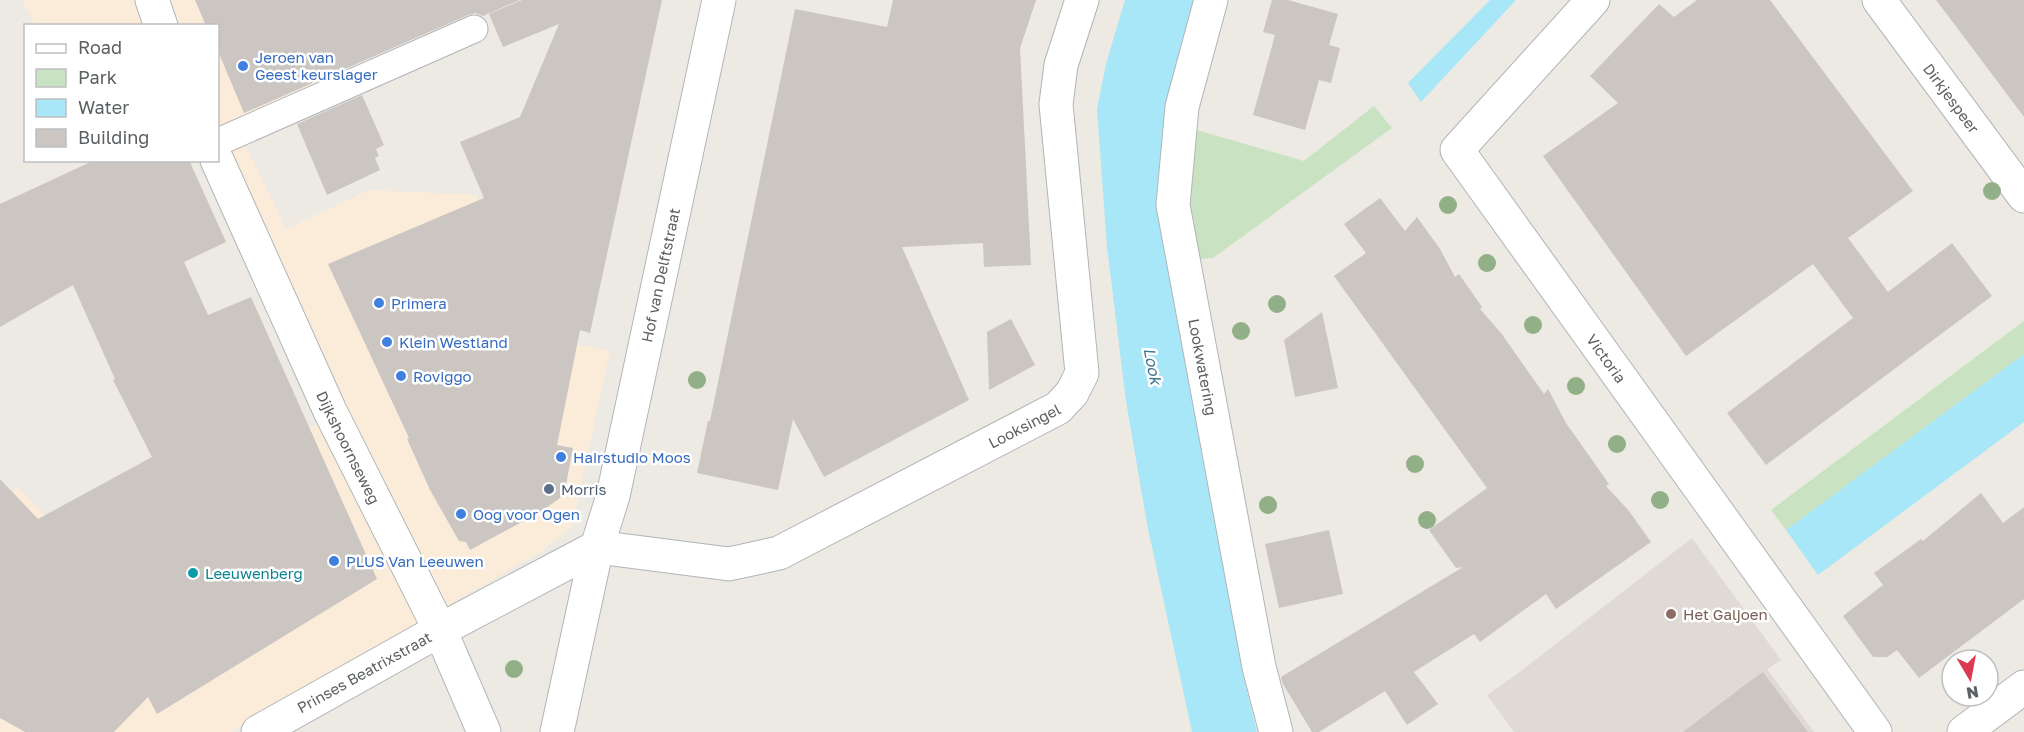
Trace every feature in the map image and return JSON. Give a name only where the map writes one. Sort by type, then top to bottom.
[{"type":"street","points":[[152,0],[160,24]]},
{"type":"street","name":"Hof van Delftstraat","points":[[557,732],[597,547],[614,496],[719,0]]},
{"type":"street","name":"Looksingel","points":[[597,547],[729,564],[779,553],[1058,408],[1072,393],[1082,373],[1056,104],[1061,65],[1082,0]]},
{"type":"street","name":"Lookwatering","points":[[1211,0],[1182,107],[1173,205],[1259,667],[1276,732]]},
{"type":"street","name":"Victoria","points":[[1593,0],[1457,150],[1875,732]]},
{"type":"street","name":"Dirkjespeer","points":[[1879,0],[2024,196]]},
{"type":"street","name":"Dijkshoornseweg","points":[[218,162],[330,411],[440,630],[484,732]]},
{"type":"street","points":[[440,630],[597,547]]},
{"type":"street","name":"Prinses Beatrixstraat","points":[[258,732],[440,630]]},
{"type":"street","points":[[1964,732],[2024,687]]},
{"type":"lane","points":[[219,142],[474,29]]},
{"type":"shaded area","points":[[22,0],[312,0],[351,77],[237,128],[286,229],[369,190],[477,195],[493,323],[501,330],[610,351],[572,526],[542,551],[231,732],[0,732],[0,504],[18,486],[56,529],[346,413],[219,135],[219,24],[34,24]]},
{"type":"shaded area","name":"Het Galjoen","points":[[1692,538],[1781,660],[1767,669],[1814,732],[1514,732],[1487,695]]},
{"type":"green space","points":[[1374,106],[1392,128],[1213,258],[1201,259],[1193,247],[1186,215],[1187,178],[1193,129],[1304,161]]},
{"type":"green space","points":[[2024,321],[2024,354],[1786,530],[1771,510]]},
{"type":"water","name":"Look","points":[[1125,0],[1203,0],[1178,84],[1159,169],[1157,206],[1245,683],[1257,732],[1192,732],[1147,524],[1126,401],[1107,247],[1097,109],[1106,64]]},
{"type":"water","points":[[1490,0],[1516,0],[1421,102],[1408,83]]},
{"type":"water","points":[[2024,354],[2024,422],[1818,575],[1786,530]]},
{"type":"building","points":[[195,0],[520,0],[483,16],[475,13],[468,15],[244,113],[219,53],[219,24],[205,24]]},
{"type":"building","points":[[522,0],[662,0],[590,333],[580,330],[557,445],[573,448],[564,495],[542,511],[470,550],[466,542],[459,541],[430,490],[407,439],[409,438],[328,264],[484,198],[460,142],[520,117],[559,24],[503,47],[489,14]]},
{"type":"building","points":[[893,0],[1036,0],[1020,48],[1031,265],[984,267],[983,243],[902,247],[969,400],[824,477],[793,419],[778,490],[697,473],[708,421],[710,421],[795,9],[887,27]]},
{"type":"building","points":[[1272,0],[1288,0],[1338,14],[1329,45],[1340,48],[1331,83],[1319,80],[1305,130],[1253,115],[1275,35],[1263,32]]},
{"type":"building","points":[[1697,0],[1770,0],[1913,191],[1848,238],[1888,292],[1952,243],[1992,296],[1766,465],[1727,413],[1853,318],[1813,264],[1686,356],[1543,156],[1618,103],[1590,76],[1659,4],[1674,17]]},
{"type":"building","points":[[1936,0],[2024,0],[2024,117],[1961,33]]},
{"type":"building","points":[[362,95],[384,145],[376,149],[379,156],[375,158],[380,170],[327,195],[297,124]]},
{"type":"building","points":[[91,162],[190,162],[226,242],[184,262],[208,315],[251,297],[377,579],[157,714],[148,697],[114,732],[25,732],[0,718],[0,479],[38,519],[152,457],[113,380],[115,379],[73,285],[0,327],[0,204]]},
{"type":"building","points":[[1380,198],[1405,231],[1417,217],[1440,249],[1455,277],[1459,274],[1482,307],[1480,309],[1501,333],[1544,394],[1548,389],[1566,423],[1609,484],[1606,486],[1629,511],[1651,542],[1556,609],[1546,594],[1480,642],[1474,634],[1414,672],[1438,704],[1407,725],[1385,691],[1319,732],[1312,732],[1281,677],[1463,567],[1456,568],[1429,530],[1487,488],[1334,276],[1366,253],[1344,224]]},
{"type":"building","points":[[1322,312],[1338,388],[1295,397],[1284,340]]},
{"type":"building","points":[[1011,319],[1035,365],[989,390],[987,332]]},
{"type":"building","points":[[1981,493],[2003,523],[2024,507],[2024,599],[1959,648],[1940,648],[1940,662],[1919,678],[1897,650],[1887,657],[1873,657],[1843,616],[1883,585],[1874,573],[1921,539],[1923,541]]},
{"type":"building","points":[[1329,530],[1343,594],[1279,608],[1265,544]]},
{"type":"building","points":[[1763,672],[1808,732],[1683,732],[1746,684]]},
{"type":"place","name":"Jeroen van Geest keurslager","points":[[243,66]]},
{"type":"place","name":"Primera","points":[[379,303]]},
{"type":"place","name":"Klein Westland","points":[[387,342]]},
{"type":"place","name":"Roviggo","points":[[401,376]]},
{"type":"place","name":"Hairstudio Moos","points":[[561,457]]},
{"type":"place","name":"Morris","points":[[549,489]]},
{"type":"place","name":"Oog voor Ogen","points":[[461,514]]},
{"type":"place","name":"PLUS Van Leeuwen","points":[[334,561]]},
{"type":"place","name":"Leeuwenberg","points":[[193,573]]},
{"type":"place","name":"Het Galjoen","points":[[1671,614]]}]
